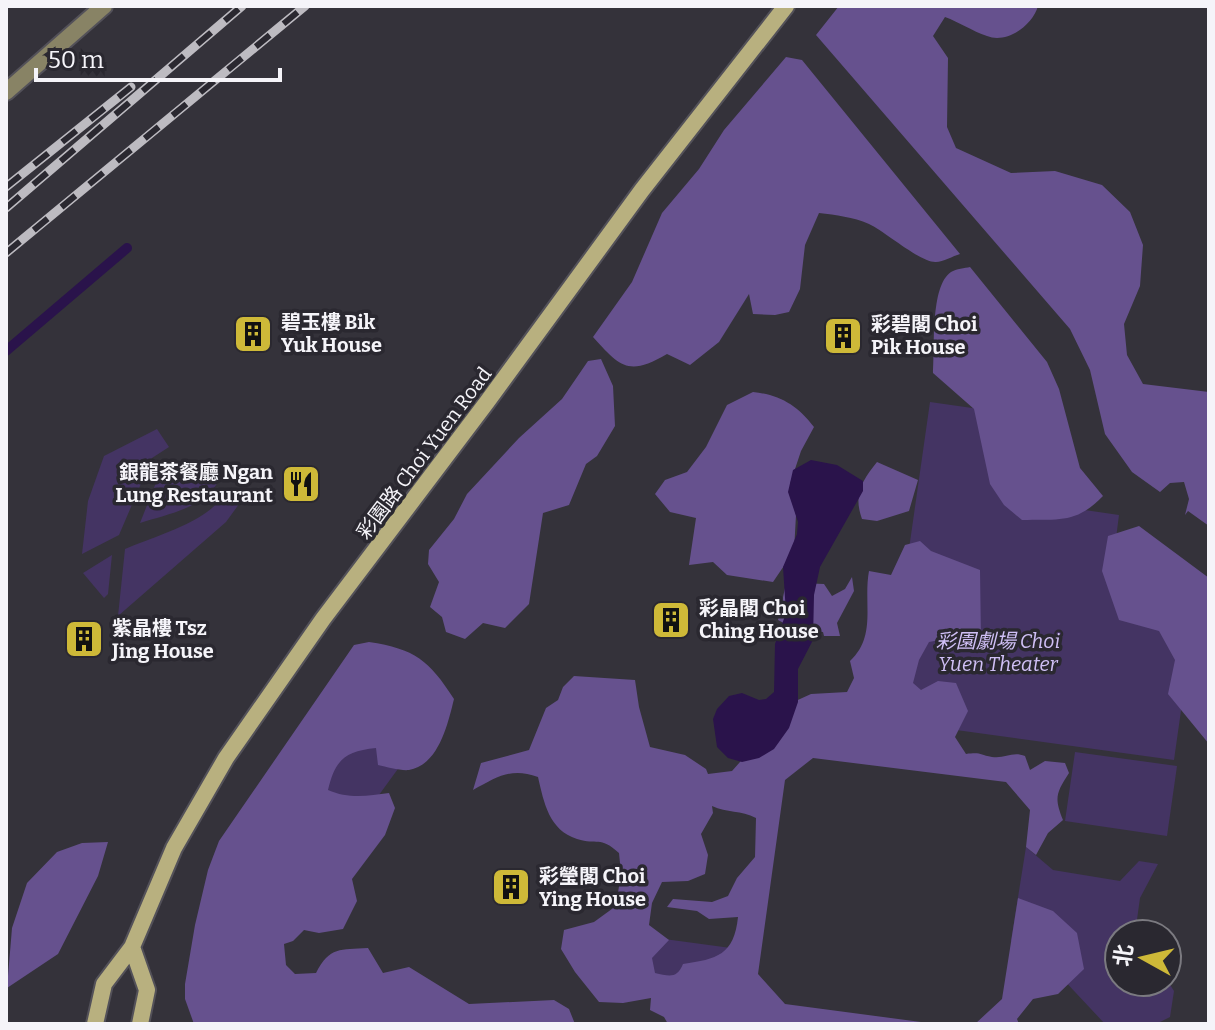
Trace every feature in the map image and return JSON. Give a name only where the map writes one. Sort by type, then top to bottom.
[{"type":"main road","name":"彩園路 Choi Yuen Road","points":[[95,1024],[104,984],[132,947],[174,848],[226,758],[323,619],[642,190],[786,6]]},
{"type":"main road","points":[[132,947],[147,990],[140,1024]]},
{"type":"street","points":[[6,92],[104,6]]},
{"type":"green space","name":"彩園劇場 Choi Yuen Theater","points":[[930,402],[1028,416],[1016,500],[1119,515],[1110,585],[1197,598],[1174,760],[898,722],[908,556]]},
{"type":"green space","points":[[157,429],[169,447],[152,458],[119,535],[82,554],[88,501],[104,456]]},
{"type":"green space","points":[[176,461],[197,464],[219,480],[213,490],[195,504],[140,523],[163,465]]},
{"type":"green space","points":[[220,499],[242,500],[226,522],[118,616],[125,549],[190,522]]},
{"type":"green space","points":[[112,555],[108,594],[104,598],[83,573]]},
{"type":"green space","points":[[367,708],[416,744],[355,828],[306,792]]},
{"type":"green space","points":[[1075,752],[1177,766],[1167,836],[1065,821]]},
{"type":"green space","points":[[1026,847],[1053,870],[1120,881],[1139,861],[1158,864],[1140,898],[1137,918],[1103,918],[1103,998],[1173,998],[1170,1017],[1156,1024],[1105,1024],[1031,945],[1011,941]]},
{"type":"green space","points":[[642,936],[731,948],[724,999],[636,987]]},
{"type":"shaded area","points":[[839,6],[1038,6],[1025,26],[1011,35],[995,38],[945,17],[933,36],[948,58],[947,127],[956,148],[1011,173],[1055,171],[1102,185],[1130,212],[1143,245],[1140,286],[1124,324],[1127,355],[1143,384],[1209,392],[1209,526],[1188,511],[1185,515],[1189,499],[1184,482],[1170,483],[1160,492],[1132,472],[1105,434],[1090,370],[1070,329],[816,35]]},
{"type":"shaded area","points":[[786,57],[802,60],[960,254],[939,262],[930,261],[869,224],[819,213],[805,245],[800,289],[789,312],[753,314],[749,294],[719,342],[690,365],[667,354],[643,365],[619,362],[593,337],[632,282],[662,213],[699,169],[724,130]]},
{"type":"shaded area","points":[[970,267],[1047,362],[1059,389],[1080,468],[1103,496],[1075,516],[1022,520],[1004,505],[990,484],[974,409],[933,373],[935,318],[940,290],[951,272]]},
{"type":"shaded area","points":[[601,359],[613,386],[615,426],[597,456],[586,464],[569,505],[543,513],[529,604],[505,628],[483,623],[465,639],[446,632],[442,617],[430,607],[439,582],[428,564],[429,550],[454,519],[467,494],[519,438],[562,399],[588,361]]},
{"type":"shaded area","points":[[753,392],[787,402],[814,427],[801,451],[790,484],[796,515],[794,551],[773,582],[727,575],[713,562],[689,565],[696,518],[670,512],[655,494],[665,480],[687,472],[706,447],[727,405]]},
{"type":"shaded area","points":[[811,460],[837,465],[863,481],[863,491],[820,567],[814,595],[813,640],[798,669],[798,702],[789,728],[774,749],[759,758],[742,762],[728,758],[717,747],[713,719],[717,709],[729,696],[742,693],[759,700],[766,699],[774,692],[775,644],[786,613],[783,567],[797,534],[798,522],[788,492],[793,470]]},
{"type":"shaded area","points":[[877,462],[918,480],[909,511],[877,521],[862,519],[858,502],[863,482]]},
{"type":"shaded area","points":[[1139,526],[1209,578],[1209,744],[1168,694],[1175,660],[1159,631],[1119,620],[1102,571],[1108,536]]},
{"type":"shaded area","points":[[920,541],[931,551],[980,570],[981,641],[965,647],[945,639],[929,642],[919,660],[913,683],[921,690],[938,681],[956,683],[968,711],[955,737],[966,754],[1025,756],[1030,770],[1045,761],[1065,763],[1069,773],[1059,791],[1058,801],[1063,820],[1048,833],[1036,855],[1026,847],[1030,810],[1006,782],[813,758],[785,780],[758,974],[785,1004],[936,1024],[668,1024],[664,1017],[650,1010],[651,998],[623,1003],[599,1002],[561,949],[564,930],[594,922],[616,906],[621,873],[619,853],[607,844],[577,839],[560,829],[549,814],[538,777],[512,773],[473,790],[481,763],[529,750],[546,708],[558,700],[563,687],[574,676],[635,680],[650,747],[685,755],[706,769],[708,774],[732,771],[778,709],[811,694],[847,692],[854,678],[850,661],[864,641],[866,630],[869,571],[891,575],[905,545]],"holes":[[[712,806],[756,818],[755,857],[737,878],[728,896],[712,902],[673,899],[667,907],[697,911],[709,919],[738,917],[736,930],[722,953],[683,964],[675,974],[655,973],[652,958],[669,940],[649,925],[652,903],[662,882],[688,881],[705,874],[708,855],[701,834],[713,813]]]},
{"type":"shaded area","points":[[852,577],[854,591],[837,623],[840,636],[797,630],[778,620],[785,588],[799,583],[824,584],[832,596],[845,589]]},
{"type":"shaded area","points":[[369,642],[398,648],[419,658],[437,675],[454,699],[452,709],[435,752],[419,766],[406,770],[378,765],[376,748],[356,752],[338,764],[328,790],[351,796],[389,793],[395,808],[385,835],[352,879],[357,901],[343,929],[319,933],[304,930],[293,941],[284,944],[286,965],[295,974],[316,973],[326,958],[337,951],[368,948],[383,973],[409,967],[469,1004],[554,1000],[569,1009],[575,1024],[194,1024],[185,999],[185,984],[208,870],[219,841],[354,645]]},
{"type":"shaded area","points":[[108,842],[98,876],[58,954],[7,988],[12,928],[27,883],[57,852],[82,843]]},
{"type":"shaded area","points":[[1018,898],[1053,911],[1077,933],[1084,969],[1058,994],[1033,999],[1017,1019],[1019,1024],[975,1024],[1002,999]]},
{"type":"waterway","points":[[6,351],[127,248]]},
{"type":"railway","points":[[6,208],[242,6]]},
{"type":"railway","points":[[6,253],[305,6]]},
{"type":"railway","points":[[6,187],[131,87]]},
{"type":"place","name":"碧玉樓 Bik Yuk House","points":[[253,334]]},
{"type":"place","name":"彩碧閣 Choi Pik House","points":[[843,336]]},
{"type":"place","name":"銀龍茶餐廳 Ngan Lung Restaurant","points":[[301,484]]},
{"type":"place","name":"彩晶閣 Choi Ching House","points":[[671,620]]},
{"type":"place","name":"紫晶樓 Tsz Jing House","points":[[84,639]]},
{"type":"place","name":"彩瑩閣 Choi Ying House","points":[[511,887]]}]
